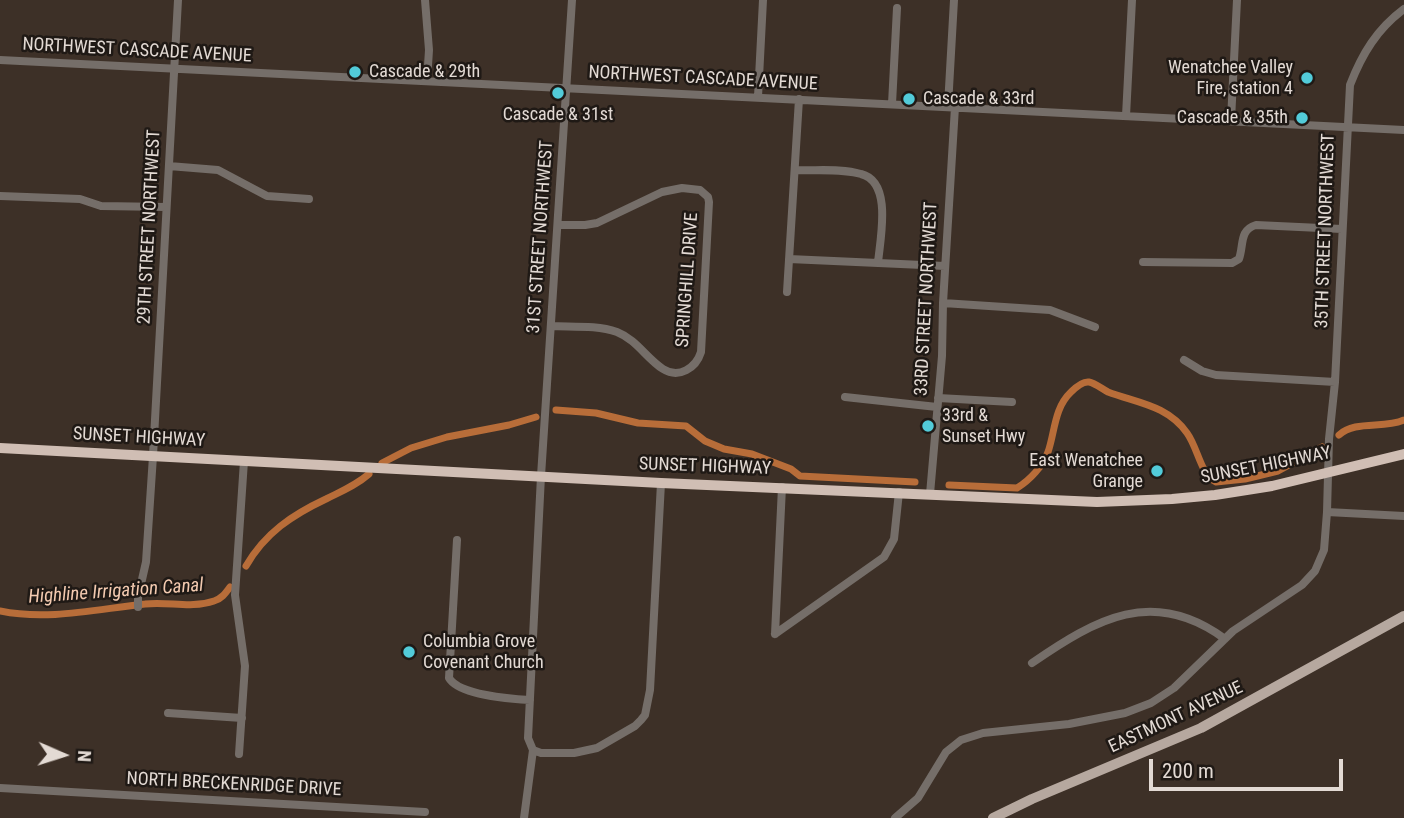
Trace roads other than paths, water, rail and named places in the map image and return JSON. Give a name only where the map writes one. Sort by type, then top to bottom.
[{"type":"highway","name":"SUNSET HIGHWAY","points":[[0,448],[661,483],[1097,502],[1172,499],[1272,486],[1404,454]]},
{"type":"main road","name":"EASTMONT AVENUE","points":[[993,818],[1201,728],[1404,616]]},
{"type":"street","name":"29TH STREET NORTHWEST","points":[[138,607],[146,562],[153,456],[178,0]]},
{"type":"street","points":[[425,0],[429,50],[427,81]]},
{"type":"street","name":"31ST STREET NORTHWEST","points":[[524,818],[533,750],[528,738],[541,476],[572,0]]},
{"type":"street","points":[[758,97],[763,0]]},
{"type":"street","name":"33RD STREET NORTHWEST","points":[[930,494],[942,356],[954,0]]},
{"type":"street","points":[[1126,116],[1132,0]]},
{"type":"street","points":[[1231,120],[1237,0]]},
{"type":"street","points":[[892,104],[897,8]]},
{"type":"street","name":"35TH STREET NORTHWEST","points":[[895,818],[918,798],[946,752],[961,740],[993,732],[1069,724],[1125,713],[1151,704],[1174,688],[1225,639],[1256,614],[1302,584],[1315,571],[1324,550],[1327,512],[1350,85],[1374,36],[1404,9]]},
{"type":"street","name":"NORTHWEST CASCADE AVENUE","points":[[0,60],[1404,130]]},
{"type":"street","points":[[787,292],[799,99]]},
{"type":"street","points":[[169,166],[218,170],[267,196],[309,200]]},
{"type":"street","points":[[795,170],[854,173],[870,177],[878,187],[882,204],[878,263]]},
{"type":"street","name":"SPRINGHILL DRIVE","points":[[551,326],[609,330],[630,339],[664,370],[680,373],[691,368],[698,361],[701,352],[709,202],[708,197],[700,190],[671,189],[597,223],[558,225]]},
{"type":"street","points":[[0,195],[80,199],[101,206],[166,207]]},
{"type":"street","points":[[1143,262],[1232,263],[1239,259],[1244,232],[1248,227],[1256,225],[1342,229]]},
{"type":"street","points":[[789,259],[945,266]]},
{"type":"street","points":[[943,303],[1050,310],[1095,327]]},
{"type":"street","points":[[1184,360],[1202,371],[1216,374],[1335,382]]},
{"type":"street","points":[[845,397],[937,403],[1012,402]]},
{"type":"street","points":[[239,754],[245,666],[235,595],[244,461]]},
{"type":"street","points":[[533,750],[587,752],[635,726],[645,715],[650,690],[661,483]]},
{"type":"street","points":[[782,487],[775,634],[884,557],[894,539],[899,492]]},
{"type":"street","points":[[1327,512],[1404,516]]},
{"type":"street","points":[[457,540],[449,678],[453,684],[464,690],[530,700]]},
{"type":"street","points":[[1032,663],[1099,623],[1117,615],[1140,611],[1189,618],[1225,639]]},
{"type":"street","points":[[168,713],[242,718]]},
{"type":"street","name":"NORTH BRECKENRIDGE DRIVE","points":[[0,788],[425,812]]},
{"type":"waterway","name":"Highline Irrigation Canal","points":[[949,485],[1017,488],[1022,485],[1036,472],[1046,457],[1065,398],[1086,382],[1151,406],[1170,416],[1187,433],[1203,468],[1216,482],[1245,479],[1278,471],[1322,447]]},
{"type":"waterway","name":"Highline Irrigation Canal","points":[[556,410],[596,413],[638,423],[686,426],[705,441],[724,449],[752,454],[791,469],[800,476],[915,482]]},
{"type":"waterway","name":"Highline Irrigation Canal","points":[[382,463],[411,448],[447,437],[536,417]]},
{"type":"waterway","name":"Highline Irrigation Canal","points":[[1339,435],[1361,426],[1404,420]]},
{"type":"waterway","name":"Highline Irrigation Canal","points":[[246,566],[253,554],[280,526],[369,474]]},
{"type":"waterway","name":"Highline Irrigation Canal","points":[[0,611],[36,615],[154,603],[197,604],[219,599],[230,587]]},
{"type":"place","name":"Cascade & 29th","points":[[355,72]]},
{"type":"place","name":"Wenatchee Valley Fire, station 4","points":[[1307,78]]},
{"type":"place","name":"Cascade & 31st","points":[[558,93]]},
{"type":"place","name":"Cascade & 33rd","points":[[909,99]]},
{"type":"place","name":"Cascade & 35th","points":[[1302,118]]},
{"type":"place","name":"33rd & Sunset Hwy","points":[[928,426]]},
{"type":"place","name":"East Wenatchee Grange","points":[[1157,471]]},
{"type":"place","name":"Columbia Grove Covenant Church","points":[[409,652]]}]
